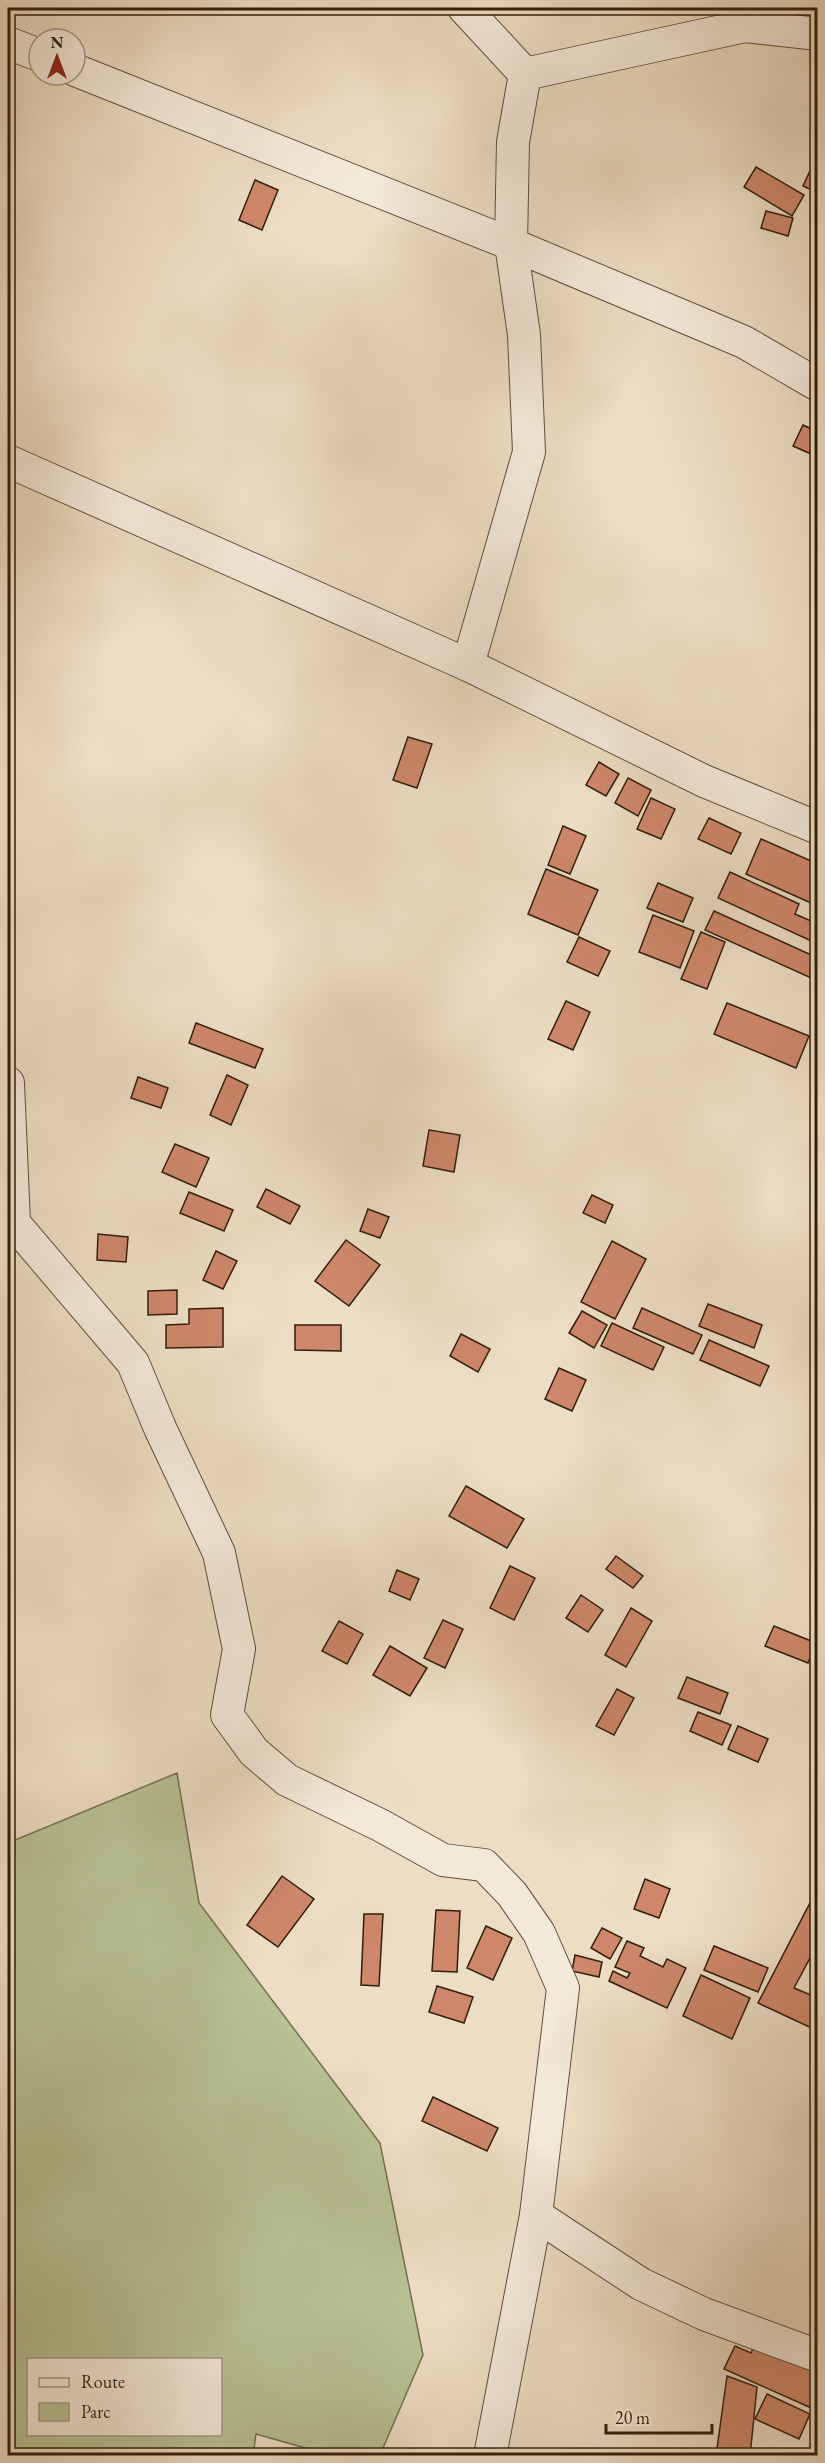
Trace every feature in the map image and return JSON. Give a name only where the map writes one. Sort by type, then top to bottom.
[{"type":"street","points":[[464,8],[525,74]]},
{"type":"street","points":[[525,74],[745,26],[818,34]]},
{"type":"street","points":[[8,42],[27,50]]},
{"type":"street","points":[[468,665],[529,452],[524,334],[511,244],[513,142],[525,74]]},
{"type":"street","points":[[87,75],[511,244],[744,342],[818,385]]},
{"type":"street","points":[[8,461],[468,665],[704,781],[818,828]]},
{"type":"street","points":[[8,1083],[14,1223],[133,1363],[160,1428],[219,1553],[239,1649],[227,1715],[254,1752],[287,1780],[380,1825],[443,1860],[484,1865],[512,1894],[539,1933],[564,1988],[536,2215],[490,2456]]},
{"type":"street","points":[[536,2215],[641,2284],[704,2314],[818,2356]]},
{"type":"green space","points":[[177,1773],[199,1903],[380,2143],[423,2355],[380,2455],[330,2455],[256,2434],[253,2455],[8,2455],[8,1843]]},
{"type":"building","points":[[818,156],[818,193],[803,186]]},
{"type":"building","points":[[756,167],[804,195],[792,216],[744,187]]},
{"type":"building","points":[[255,180],[278,190],[262,230],[239,220]]},
{"type":"building","points":[[766,211],[793,218],[788,236],[761,228]]},
{"type":"building","points":[[803,425],[818,432],[818,457],[793,446]]},
{"type":"building","points":[[408,737],[432,744],[417,788],[393,780]]},
{"type":"building","points":[[599,762],[619,774],[606,796],[586,785]]},
{"type":"building","points":[[628,778],[651,790],[638,816],[615,803]]},
{"type":"building","points":[[651,798],[675,809],[661,839],[637,829]]},
{"type":"building","points":[[709,818],[741,833],[731,854],[698,839]]},
{"type":"building","points":[[563,826],[586,836],[570,874],[548,865]]},
{"type":"building","points":[[761,839],[818,864],[818,906],[746,874]]},
{"type":"building","points":[[546,869],[598,890],[578,935],[528,914]]},
{"type":"building","points":[[730,872],[799,904],[795,914],[818,924],[818,944],[718,898]]},
{"type":"building","points":[[658,883],[693,898],[683,922],[647,908]]},
{"type":"building","points":[[714,911],[818,958],[818,981],[705,930]]},
{"type":"building","points":[[653,915],[694,931],[680,968],[639,952]]},
{"type":"building","points":[[701,932],[725,942],[707,989],[681,979]]},
{"type":"building","points":[[579,937],[610,951],[598,976],[567,962]]},
{"type":"building","points":[[566,1001],[590,1012],[573,1050],[548,1039]]},
{"type":"building","points":[[727,1003],[809,1036],[796,1068],[714,1034]]},
{"type":"building","points":[[196,1023],[263,1049],[255,1068],[189,1043]]},
{"type":"building","points":[[227,1075],[248,1085],[231,1125],[210,1115]]},
{"type":"building","points":[[138,1077],[168,1088],[161,1108],[131,1098]]},
{"type":"building","points":[[429,1130],[460,1135],[454,1172],[423,1166]]},
{"type":"building","points":[[175,1144],[209,1158],[196,1187],[162,1172]]},
{"type":"building","points":[[266,1189],[300,1206],[290,1224],[257,1207]]},
{"type":"building","points":[[189,1192],[233,1210],[224,1231],[180,1213]]},
{"type":"building","points":[[592,1195],[613,1205],[605,1223],[583,1213]]},
{"type":"building","points":[[368,1209],[389,1217],[380,1238],[360,1231]]},
{"type":"building","points":[[98,1234],[128,1237],[126,1262],[97,1260]]},
{"type":"building","points":[[346,1240],[380,1265],[349,1306],[315,1281]]},
{"type":"building","points":[[612,1241],[646,1259],[615,1319],[581,1302]]},
{"type":"building","points":[[216,1251],[237,1261],[223,1289],[203,1280]]},
{"type":"building","points":[[177,1290],[177,1314],[148,1315],[148,1291]]},
{"type":"building","points":[[708,1304],[762,1325],[754,1348],[699,1326]]},
{"type":"building","points":[[223,1308],[223,1347],[166,1348],[166,1325],[189,1324],[189,1309]]},
{"type":"building","points":[[642,1308],[702,1335],[693,1354],[633,1328]]},
{"type":"building","points":[[582,1311],[607,1325],[594,1348],[569,1333]]},
{"type":"building","points":[[612,1323],[664,1347],[653,1370],[601,1346]]},
{"type":"building","points":[[295,1325],[341,1325],[341,1351],[295,1350]]},
{"type":"building","points":[[461,1334],[490,1349],[478,1372],[450,1356]]},
{"type":"building","points":[[709,1340],[769,1366],[760,1386],[700,1360]]},
{"type":"building","points":[[559,1368],[586,1380],[572,1411],[545,1399]]},
{"type":"building","points":[[466,1486],[524,1519],[507,1548],[449,1516]]},
{"type":"building","points":[[616,1556],[643,1576],[633,1588],[606,1569]]},
{"type":"building","points":[[510,1566],[535,1578],[514,1620],[490,1608]]},
{"type":"building","points":[[397,1570],[419,1579],[410,1600],[389,1591]]},
{"type":"building","points":[[581,1595],[603,1610],[588,1632],[566,1618]]},
{"type":"building","points":[[631,1608],[652,1621],[626,1667],[605,1655]]},
{"type":"building","points":[[443,1620],[463,1629],[445,1668],[424,1658]]},
{"type":"building","points":[[339,1621],[363,1634],[347,1664],[322,1651]]},
{"type":"building","points":[[774,1626],[816,1643],[808,1663],[765,1646]]},
{"type":"building","points":[[390,1646],[427,1668],[410,1696],[373,1675]]},
{"type":"building","points":[[687,1677],[728,1693],[720,1714],[678,1698]]},
{"type":"building","points":[[617,1689],[634,1698],[614,1735],[596,1726]]},
{"type":"building","points":[[698,1712],[731,1725],[722,1745],[690,1731]]},
{"type":"building","points":[[738,1726],[768,1739],[758,1762],[728,1749]]},
{"type":"building","points":[[282,1876],[314,1899],[278,1947],[247,1925]]},
{"type":"building","points":[[645,1879],[670,1889],[659,1918],[634,1909]]},
{"type":"building","points":[[810,1903],[818,1906],[818,1943],[794,1988],[818,1998],[818,2031],[758,2003]]},
{"type":"building","points":[[436,1910],[460,1911],[457,1972],[432,1971]]},
{"type":"building","points":[[364,1914],[383,1914],[379,1986],[361,1985]]},
{"type":"building","points":[[486,1926],[512,1938],[493,1980],[467,1968]]},
{"type":"building","points":[[602,1928],[622,1938],[610,1959],[591,1948]]},
{"type":"building","points":[[627,1941],[644,1948],[640,1956],[663,1967],[667,1959],[686,1968],[667,2008],[609,1981],[613,1971],[627,1978],[630,1973],[615,1967]]},
{"type":"building","points":[[714,1946],[768,1968],[758,1992],[704,1970]]},
{"type":"building","points":[[575,1955],[602,1962],[599,1977],[572,1971]]},
{"type":"building","points":[[701,1975],[750,1998],[732,2039],[683,2016]]},
{"type":"building","points":[[437,1986],[473,1997],[464,2023],[429,2012]]},
{"type":"building","points":[[433,2097],[498,2128],[487,2151],[422,2121]]},
{"type":"building","points":[[755,2344],[818,2371],[818,2389],[809,2407],[724,2369],[735,2346],[751,2353]]},
{"type":"building","points":[[727,2376],[757,2387],[750,2456],[716,2456]]},
{"type":"building","points":[[767,2394],[810,2414],[799,2439],[755,2419]]},
{"type":"building","points":[[768,2453],[800,2456],[767,2456]]}]
